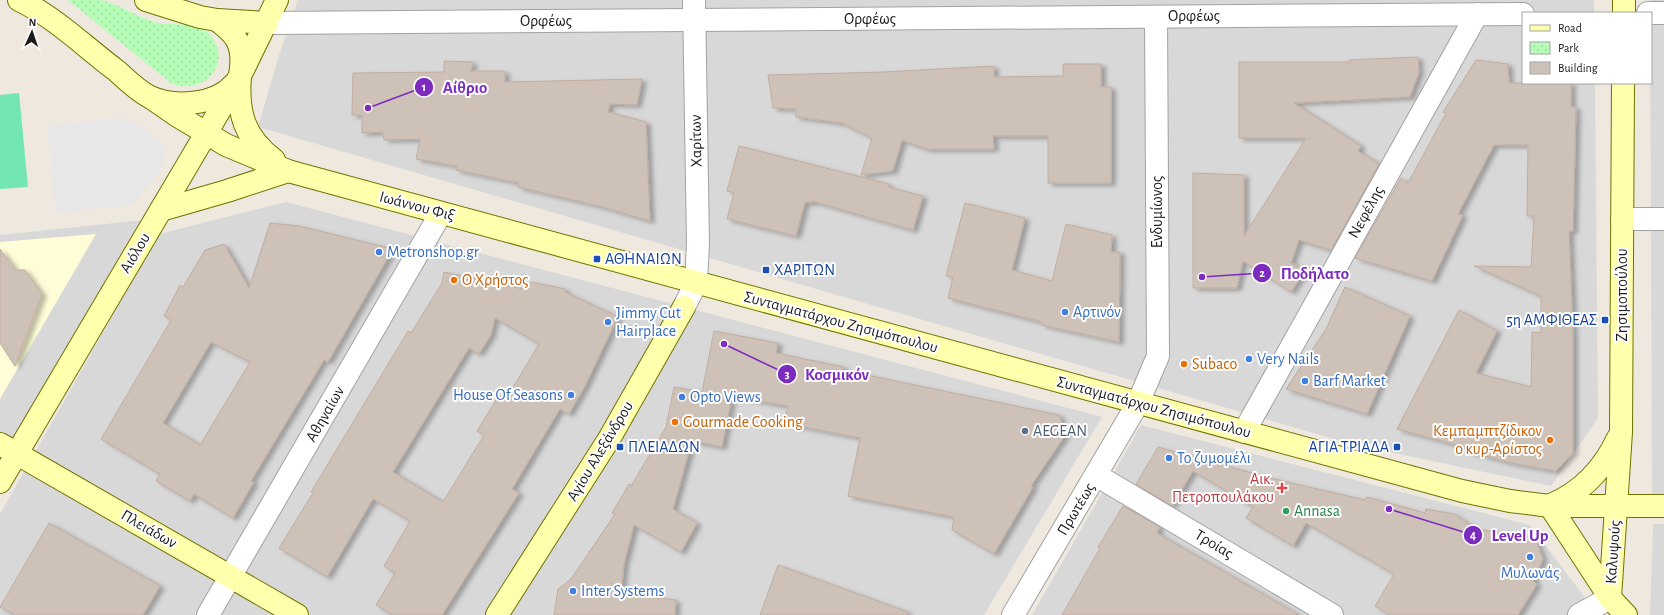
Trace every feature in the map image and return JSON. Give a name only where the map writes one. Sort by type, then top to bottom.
[{"type":"street","name":"Ιωάννου Φιξ","points":[[19,0],[47,16],[150,97],[206,134],[226,145],[288,171],[696,283]]},
{"type":"street","name":"Ορφέως","points":[[146,0],[180,11],[217,20],[267,23],[694,10],[1099,8],[1156,17],[1522,14]]},
{"type":"street","name":"Αιόλου","points":[[0,482],[9,449],[161,210],[240,76],[277,0]]},
{"type":"street","points":[[1624,0],[1624,12]]},
{"type":"street","name":"Χαρίτων","points":[[694,10],[698,243],[696,283]]},
{"type":"street","points":[[1652,13],[1664,13]]},
{"type":"street","name":"Νεφέλης","points":[[1244,432],[1477,14]]},
{"type":"street","name":"Ενδυμίωνος","points":[[1138,403],[1158,356],[1156,17]]},
{"type":"street","points":[[217,20],[231,32],[239,45],[242,56],[240,76],[242,114],[246,130],[259,149],[288,171]]},
{"type":"street","points":[[150,97],[179,103],[201,102],[215,98],[228,91],[240,76]]},
{"type":"street","name":"Ζησιμοπούλου","points":[[1616,506],[1621,432],[1623,84]]},
{"type":"street","points":[[161,210],[227,191],[288,171]]},
{"type":"street","name":"Αθηναίων","points":[[208,615],[441,213]]},
{"type":"street","points":[[1622,219],[1664,218]]},
{"type":"street","name":"Αγίου Αλεξάνδρου","points":[[497,615],[609,439],[684,307],[696,283]]},
{"type":"street","name":"Συνταγματάρχου Ζησιμόπουλου","points":[[696,283],[1462,491],[1510,502],[1550,506],[1664,506]]},
{"type":"street","name":"Πρωτέως","points":[[1013,615],[1138,403]]},
{"type":"street","points":[[1579,615],[1610,598],[1550,506],[1571,495],[1599,470],[1611,452],[1621,432]]},
{"type":"street","name":"Πλειάδων","points":[[9,449],[297,615]]},
{"type":"street","name":"Τροίας","points":[[1096,475],[1332,615]]},
{"type":"street","name":"Καλυψούς","points":[[1616,506],[1610,598],[1626,615]]},
{"type":"shaded area","points":[[298,0],[1594,0],[1594,12],[1522,12],[1522,84],[1595,84],[1598,418],[1551,486],[1351,444],[258,127],[279,55]]},
{"type":"shaded area","points":[[1650,0],[1664,0],[1664,496],[1652,496],[1650,84],[1652,84],[1652,12],[1650,12]]},
{"type":"shaded area","points":[[127,118],[151,132],[164,147],[161,170],[132,205],[56,213],[47,126]]},
{"type":"shaded area","points":[[286,202],[1102,417],[984,615],[0,615],[0,514],[159,234]]},
{"type":"shaded area","points":[[144,220],[0,464],[0,235]]},
{"type":"shaded area","points":[[96,234],[0,399],[0,242]]},
{"type":"shaded area","points":[[1141,425],[1530,525],[1598,615],[1032,615]]},
{"type":"shaded area","points":[[1653,524],[1664,524],[1664,615],[1650,615]]},
{"type":"green space","points":[[68,0],[101,0],[115,4],[155,22],[198,27],[210,35],[217,45],[219,55],[217,65],[212,74],[205,81],[195,85],[183,86],[171,83]]},
{"type":"green space","points":[[19,93],[28,187],[0,189],[0,95]]},
{"type":"building","points":[[1418,57],[1419,72],[1410,97],[1294,103],[1361,146],[1358,151],[1379,164],[1331,250],[1299,240],[1291,263],[1306,269],[1291,292],[1243,261],[1237,288],[1193,288],[1193,173],[1244,175],[1244,236],[1306,138],[1239,138],[1239,62],[1349,62],[1349,60]]},
{"type":"building","points":[[1476,60],[1508,64],[1509,83],[1571,84],[1571,107],[1576,107],[1573,231],[1569,231],[1573,333],[1573,453],[1556,471],[1511,463],[1467,451],[1468,448],[1397,429],[1459,310],[1497,331],[1476,373],[1531,387],[1532,332],[1541,333],[1541,296],[1474,266],[1531,267],[1534,216],[1527,216],[1528,145],[1494,145],[1458,214],[1463,215],[1432,281],[1355,258],[1401,178],[1408,183],[1446,113],[1443,112]]},
{"type":"building","points":[[444,61],[473,62],[471,71],[505,71],[505,82],[642,79],[637,105],[610,104],[608,112],[646,122],[650,221],[599,206],[518,187],[519,183],[456,170],[457,166],[416,159],[420,139],[384,140],[383,132],[362,133],[362,115],[352,115],[353,73],[444,72]]},
{"type":"building","points":[[1063,64],[1101,64],[1101,87],[1111,87],[1111,183],[1048,183],[1048,136],[993,136],[994,149],[926,149],[902,140],[893,171],[861,175],[872,138],[842,123],[796,117],[795,109],[773,108],[768,75],[884,72],[994,66],[994,77],[1063,76]]},
{"type":"building","points":[[739,146],[889,184],[888,187],[923,196],[913,230],[812,201],[812,203],[805,202],[796,236],[727,219],[734,193],[727,191]]},
{"type":"building","points":[[965,203],[1025,218],[1012,270],[1052,281],[1066,224],[1112,235],[1111,252],[1120,252],[1119,342],[1042,325],[1042,322],[948,298],[953,277],[946,276]]},
{"type":"building","points":[[270,223],[299,226],[393,249],[328,362],[324,360],[251,481],[254,482],[233,518],[194,494],[190,501],[156,481],[160,474],[101,439],[171,320],[164,316],[180,285],[183,287],[205,250],[224,244],[249,288]],"holes":[[[211,342],[250,362],[200,445],[163,423]]]},
{"type":"building","points":[[0,249],[16,270],[25,270],[42,294],[15,366],[0,343]]},
{"type":"building","points":[[444,272],[528,290],[531,282],[565,289],[565,292],[618,317],[585,386],[569,414],[560,409],[512,489],[519,493],[442,615],[392,615],[376,605],[395,573],[384,566],[410,521],[373,499],[327,577],[279,548],[408,331],[411,333],[442,283]],"holes":[[[495,318],[539,344],[506,399],[499,395],[477,431],[484,435],[443,502],[393,472],[469,348],[479,354],[491,335]]]},
{"type":"building","points":[[1345,287],[1410,316],[1367,414],[1286,389],[1326,329]]},
{"type":"building","points":[[714,331],[778,343],[776,353],[844,367],[843,370],[1059,415],[1066,434],[1031,486],[1033,487],[994,554],[952,530],[954,517],[848,496],[860,438],[784,423],[788,406],[732,396],[722,447],[692,441],[673,509],[697,523],[681,552],[634,525],[624,564],[621,594],[676,600],[675,615],[554,615],[558,589],[571,579],[615,514],[612,513],[629,484],[631,486],[666,427],[674,387],[702,392]]},
{"type":"building","points":[[1158,447],[1270,478],[1365,500],[1367,497],[1425,513],[1426,509],[1454,514],[1476,529],[1535,538],[1543,559],[1533,581],[1537,584],[1518,615],[1390,615],[1375,606],[1394,574],[1306,523],[1293,546],[1246,518],[1253,507],[1193,471],[1172,506],[1136,484]]},
{"type":"building","points":[[1123,506],[1160,527],[1157,533],[1299,615],[1062,615],[1100,548],[1098,547]]},
{"type":"building","points":[[49,523],[160,586],[143,615],[15,615],[0,607]]},
{"type":"building","points":[[778,565],[908,612],[907,615],[760,615]]},
{"type":"place","name":"Αίθριο","points":[[368,108]]},
{"type":"place","name":"Metronshop.gr","points":[[379,252]]},
{"type":"place","name":"ΑΘΗΝΑΙΩΝ","points":[[597,259]]},
{"type":"place","name":"ΧΑΡΙΤΩΝ","points":[[766,270]]},
{"type":"place","name":"Ποδήλατο","points":[[1202,277]]},
{"type":"place","name":"Ο Χρήστος","points":[[454,280]]},
{"type":"place","name":"Αρτινόν","points":[[1065,312]]},
{"type":"place","name":"5η ΑΜΦΙΘΕΑΣ","points":[[1605,320]]},
{"type":"place","name":"Jimmy Cut Hairplace","points":[[608,322]]},
{"type":"place","name":"Κοσμικόν","points":[[724,344]]},
{"type":"place","name":"Very Nails","points":[[1249,359]]},
{"type":"place","name":"Subaco","points":[[1184,364]]},
{"type":"place","name":"Barf Market","points":[[1305,381]]},
{"type":"place","name":"House Of Seasons","points":[[571,395]]},
{"type":"place","name":"Opto Views","points":[[682,397]]},
{"type":"place","name":"Gourmade Cooking","points":[[675,422]]},
{"type":"place","name":"AEGEAN","points":[[1025,431]]},
{"type":"place","name":"Κεμπαμπτζίδικον ο κυρ-Αρίστος","points":[[1550,440]]},
{"type":"place","name":"ΠΛΕΙΑΔΩΝ","points":[[620,447]]},
{"type":"place","name":"ΑΓΙΑ ΤΡΙΑΔΑ","points":[[1397,447]]},
{"type":"place","name":"Το ζυμομέλι","points":[[1169,458]]},
{"type":"place","name":"Αικ. Πετροπουλάκου","points":[[1282,488]]},
{"type":"place","name":"Level Up","points":[[1389,509]]},
{"type":"place","name":"Annasa","points":[[1286,511]]},
{"type":"place","name":"Μυλωνάς","points":[[1530,557]]},
{"type":"place","name":"Inter Systems","points":[[573,591]]}]
